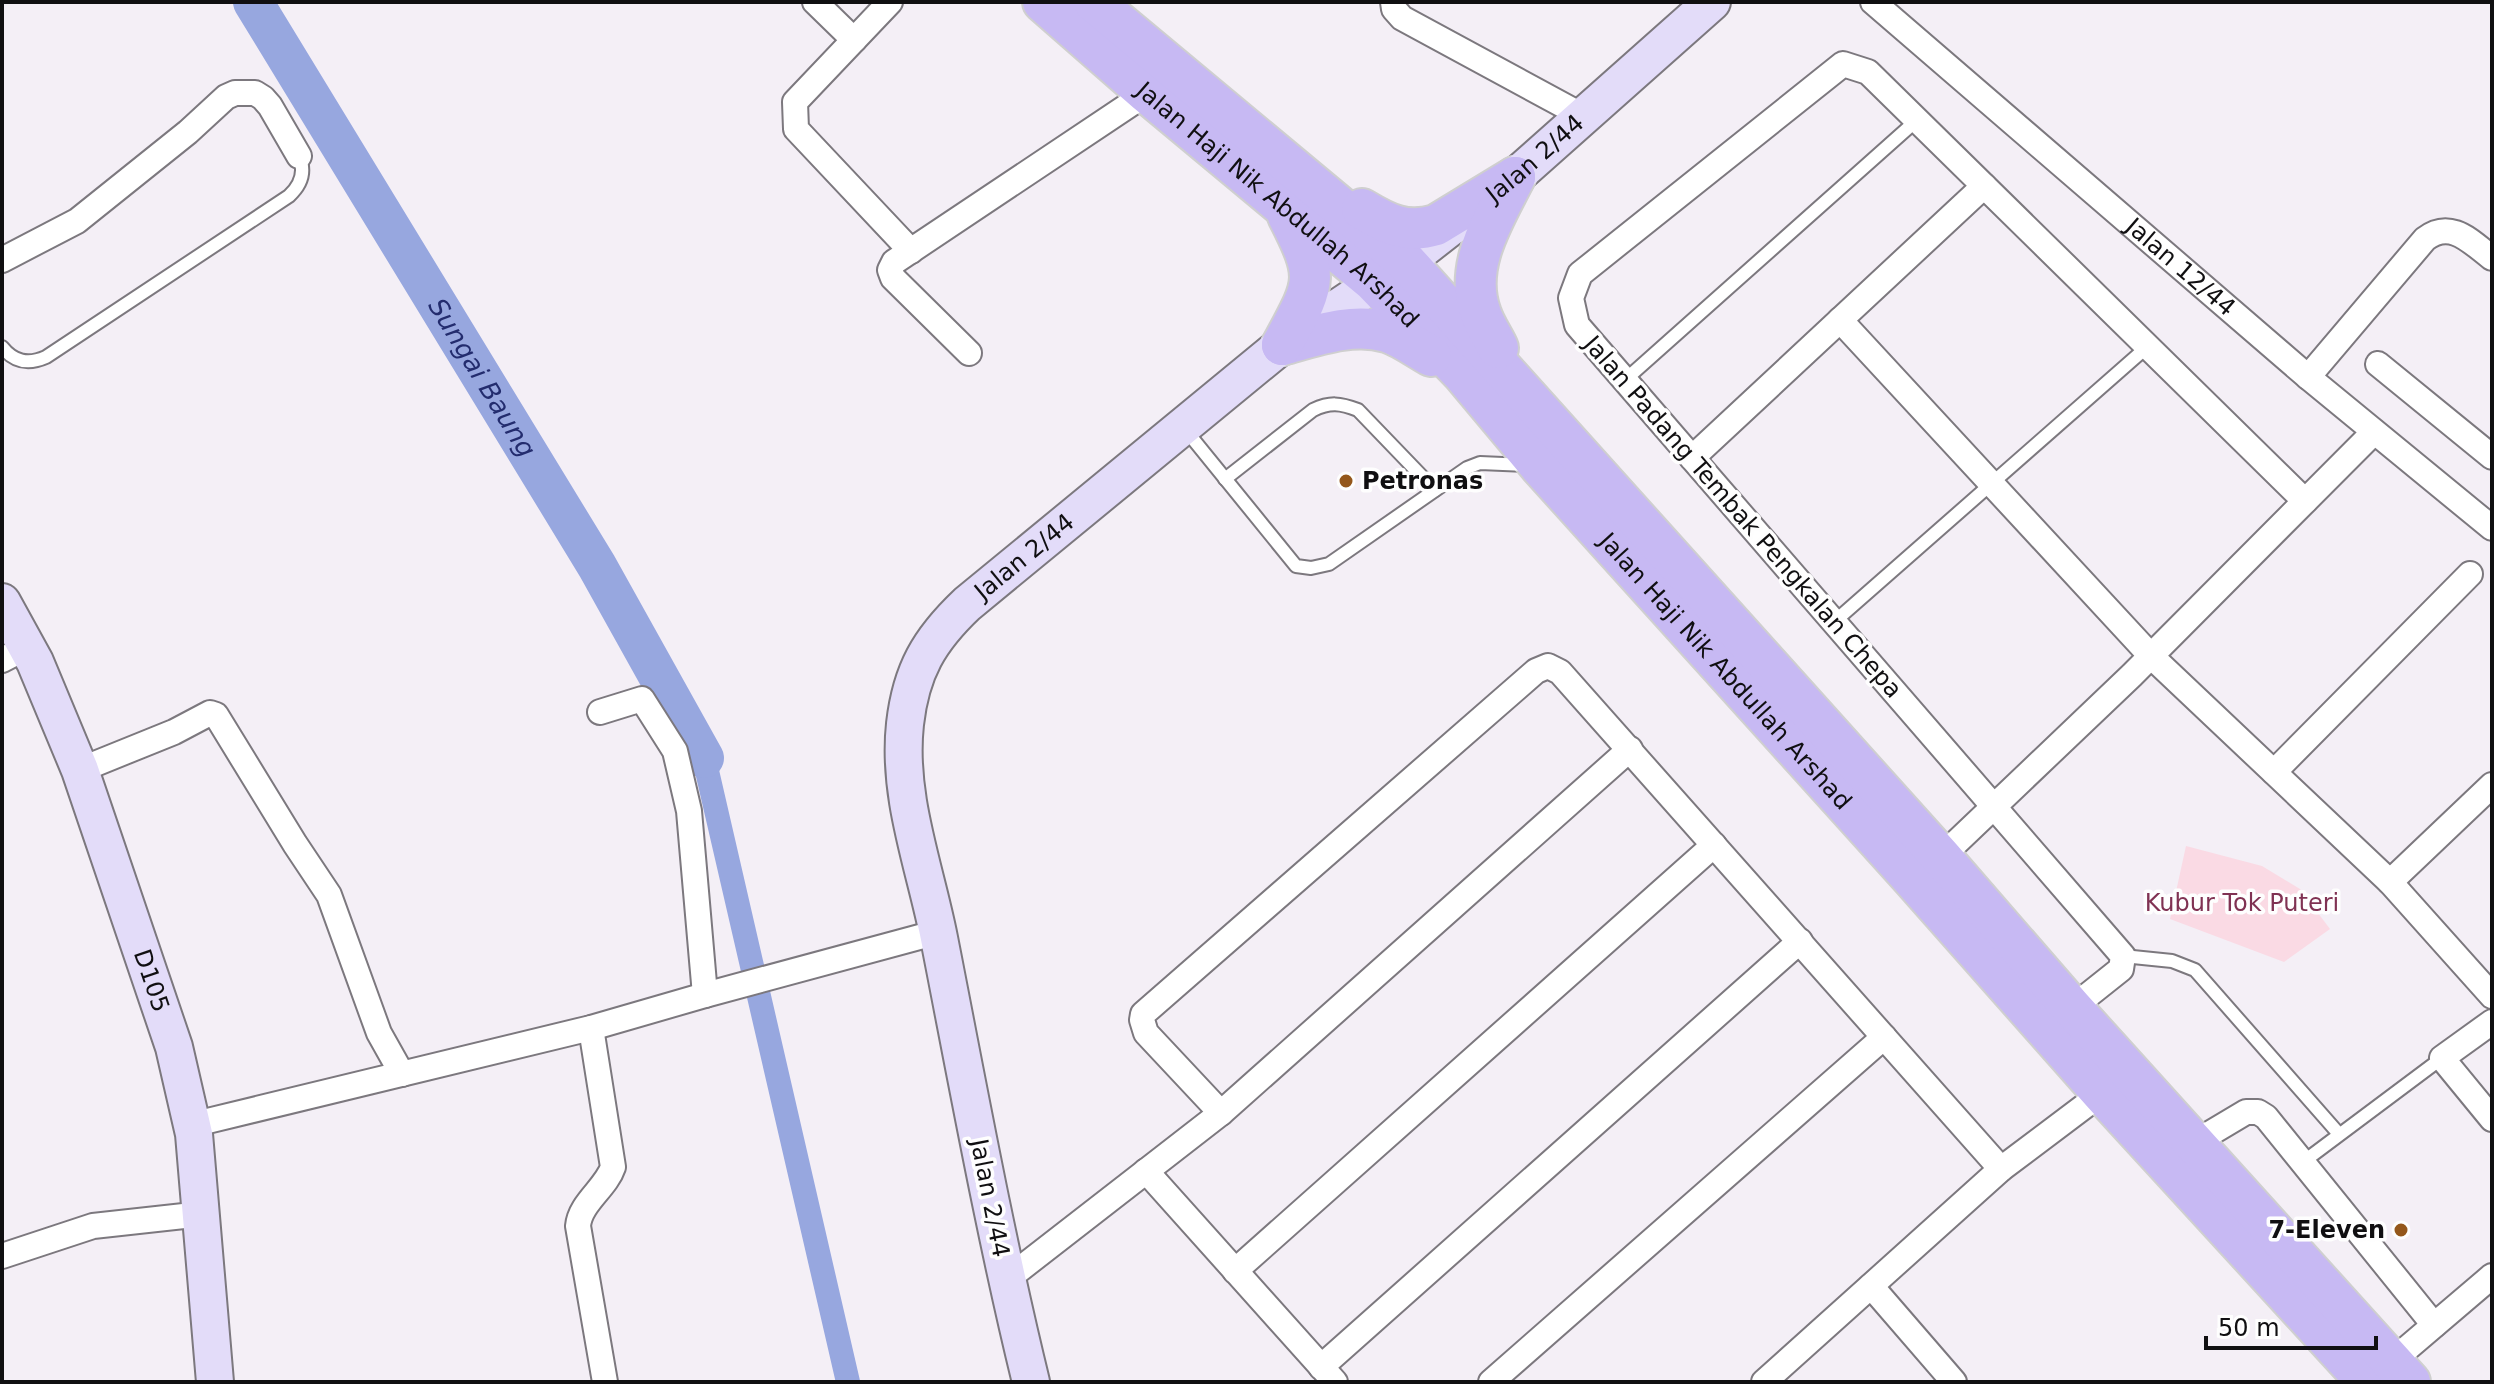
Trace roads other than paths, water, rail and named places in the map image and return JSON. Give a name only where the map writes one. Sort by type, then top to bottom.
[{"type":"main road","name":"Jalan Haji Nik Abdullah Arshad","points":[[1043,2],[1147,93],[1293,191]]},
{"type":"main road","name":"Jalan Haji Nik Abdullah Arshad","points":[[1094,2],[1293,191],[1517,385],[2194,1143],[2389,1375]]},
{"type":"main road","points":[[1293,191],[1407,230],[1423,229],[1436,225],[1515,177]]},
{"type":"main road","points":[[1515,177],[1481,246],[1476,289],[1481,314],[1517,385]]},
{"type":"main road","points":[[1282,345],[1306,300],[1310,283],[1311,268],[1293,191]]},
{"type":"main road","name":"Jalan Haji Nik Abdullah Arshad","points":[[1390,272],[1462,373],[1539,465],[2102,1093],[2389,1375]]},
{"type":"main road","points":[[1282,345],[1337,330],[1371,329],[1388,333],[1462,373]]},
{"type":"street","points":[[815,2],[854,40]]},
{"type":"street","points":[[890,2],[795,102],[796,129],[911,251]]},
{"type":"street","points":[[1393,2],[1394,9],[1402,18],[1583,116]]},
{"type":"street","name":"Jalan 2/44","points":[[1031,1382],[1006,1280],[938,932],[905,790],[905,723],[912,683],[928,648],[967,604],[1282,345],[1390,272],[1515,177],[1712,2]]},
{"type":"street","name":"Jalan 12/44","points":[[1873,2],[2308,377],[2492,528]]},
{"type":"street","name":"Jalan Padang Tembak Pengkalan Chepa","points":[[2123,956],[1577,325],[1571,298],[1580,274],[1843,64],[1868,72],[2305,501]]},
{"type":"street","points":[[2,260],[77,221],[188,132],[226,97],[235,93],[255,93],[263,98],[299,156]]},
{"type":"street","points":[[969,353],[893,278],[890,270],[894,262],[1147,93]]},
{"type":"street","points":[[1692,458],[1984,186]]},
{"type":"street","points":[[2308,377],[2434,232],[2453,231],[2463,235],[2492,258]]},
{"type":"street","points":[[1840,320],[2151,656],[2390,882],[2492,996]]},
{"type":"street","points":[[2378,364],[2492,457]]},
{"type":"street","points":[[1941,857],[2151,656],[2374,432]]},
{"type":"street","points":[[2274,772],[2470,574]]},
{"type":"street","name":"D105","points":[[2,602],[15,654],[80,770],[174,1047],[191,1125],[202,1214],[215,1382]]},
{"type":"street","points":[[1221,1113],[1146,1033],[1142,1020],[1147,1009],[1542,667],[1548,666],[1560,672],[1630,749],[2001,1169]]},
{"type":"street","points":[[600,712],[642,699],[675,751],[689,811],[705,995]]},
{"type":"street","points":[[80,770],[174,732],[210,713],[216,715],[329,895],[379,1033],[402,1074]]},
{"type":"street","points":[[1006,1280],[1221,1113],[1630,749]]},
{"type":"street","points":[[2390,882],[2492,785]]},
{"type":"street","points":[[1235,1271],[1714,845]]},
{"type":"street","points":[[191,1125],[591,1028],[938,932]]},
{"type":"street","points":[[1146,1171],[1328,1374],[1800,941]]},
{"type":"street","points":[[2072,1008],[2121,969],[2123,956]]},
{"type":"street","points":[[2492,1022],[2442,1058],[2492,1119]]},
{"type":"street","points":[[591,1028],[613,1167],[610,1176],[581,1213],[578,1226],[605,1382]]},
{"type":"street","points":[[1491,1382],[1884,1037]]},
{"type":"street","points":[[1764,1382],[2001,1169],[2102,1093]]},
{"type":"street","points":[[2194,1143],[2246,1112],[2258,1112],[2266,1117],[2434,1325]]},
{"type":"street","points":[[2,1256],[93,1226],[202,1214]]},
{"type":"street","points":[[2389,1375],[2434,1325],[2492,1276]]},
{"type":"street","points":[[1871,1286],[1954,1382]]},
{"type":"lane","points":[[1625,380],[1917,120]]},
{"type":"lane","points":[[2,347],[17,360],[27,362],[46,357],[289,196],[301,181],[303,172],[299,156]]},
{"type":"lane","points":[[1834,622],[2147,347]]},
{"type":"lane","points":[[1225,479],[1313,410],[1325,404],[1341,404],[1358,410],[1435,490]]},
{"type":"lane","points":[[1183,426],[1296,566],[1311,568],[1329,564],[1467,468],[1480,463],[1539,465]]},
{"type":"lane","points":[[2123,956],[2172,961],[2195,970],[2339,1134]]},
{"type":"lane","points":[[2303,1162],[2442,1058]]},
{"type":"waterway","name":"Sungai Baung","points":[[253,2],[597,566],[704,758]]},
{"type":"waterway","points":[[704,758],[848,1382]]},
{"type":"place","name":"Petronas","points":[[1346,481]]},
{"type":"place","name":"7-Eleven","points":[[2401,1230]]},
{"type":"park label","name":"Kubur Tok Puteri","points":[[2242,903]]}]
